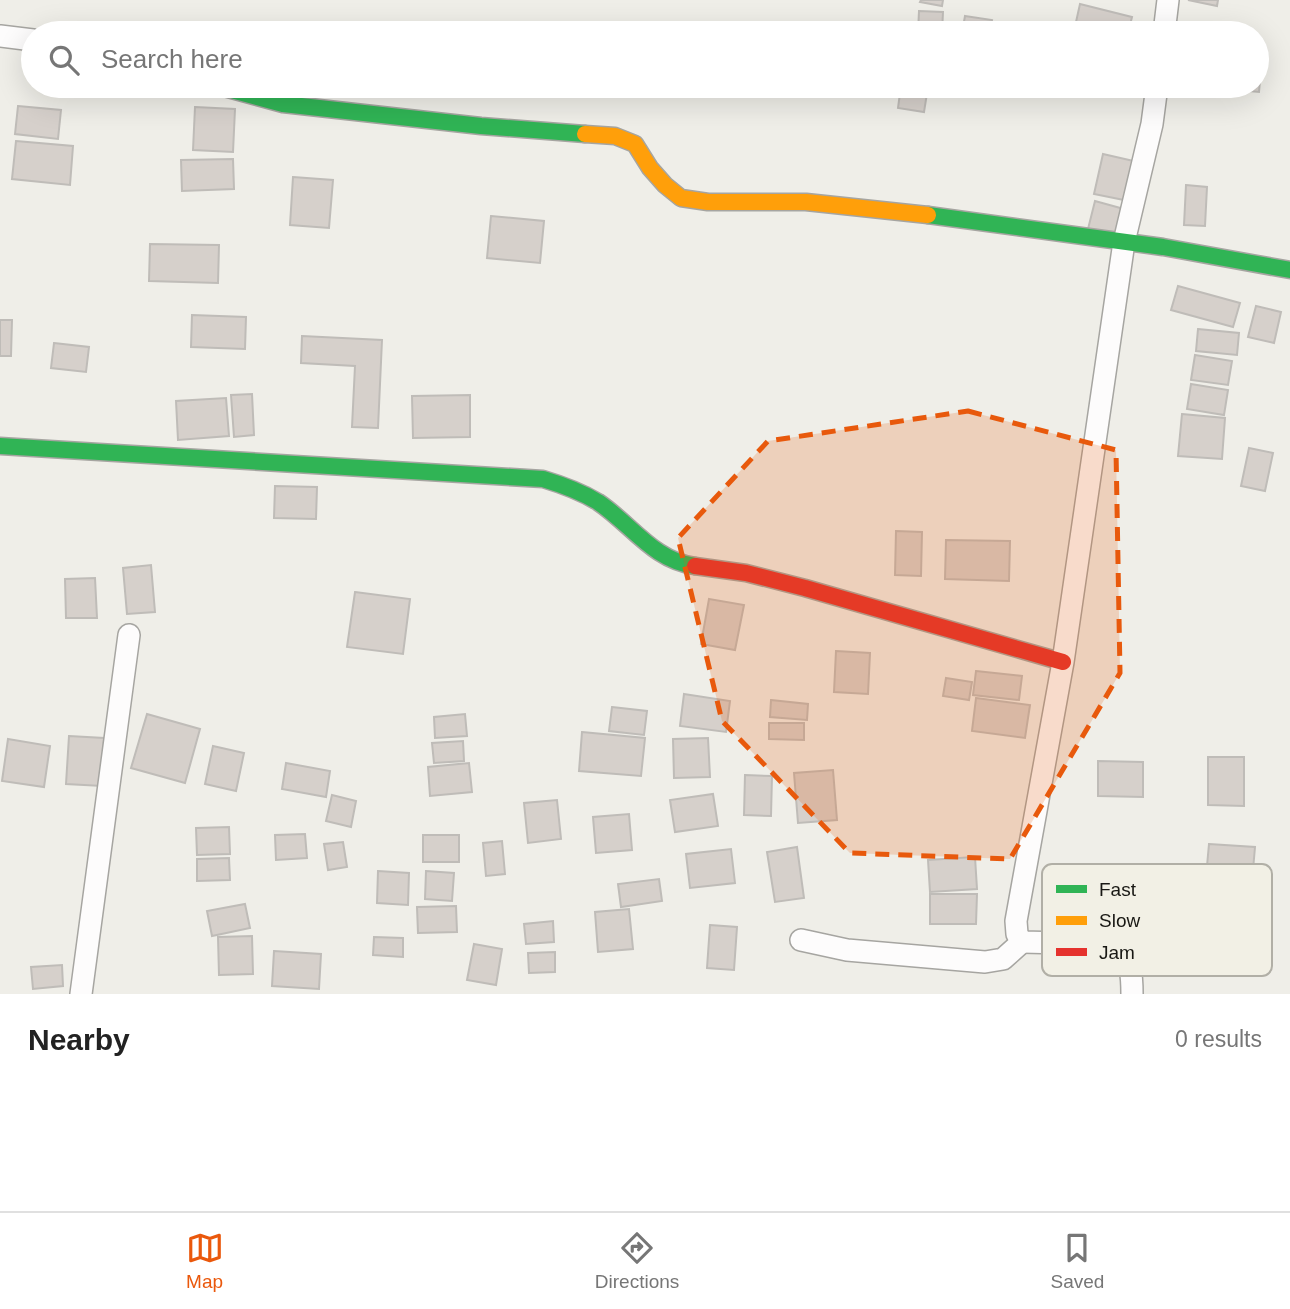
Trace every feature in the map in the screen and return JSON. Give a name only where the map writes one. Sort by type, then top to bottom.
[{"type":"street","points":[[1165,21],[1168,0]]},
{"type":"street","points":[[0,36],[21,39]]},
{"type":"street","points":[[261,98],[283,104],[481,126],[615,136],[635,144],[665,186],[681,198],[708,202],[806,202],[975,220],[1290,270]]},
{"type":"street","points":[[1022,942],[1017,934],[1016,921],[1063,662],[1124,242],[1152,124],[1155,98]]},
{"type":"street","points":[[0,446],[543,479],[573,488],[600,503],[662,556],[685,565],[746,573],[806,588],[1063,662]]},
{"type":"street","points":[[81,994],[129,635]]},
{"type":"street","points":[[801,940],[847,950],[985,962],[1003,959],[1022,942],[1042,942]]},
{"type":"street","points":[[1132,976],[1132,994]]},
{"type":"highlighted area","points":[[968,411],[1116,450],[1120,673],[1010,859],[850,853],[722,721],[678,538],[768,441]]},
{"type":"building","points":[[943,0],[942,6],[920,2]]},
{"type":"building","points":[[1188,0],[1218,0],[1217,6]]},
{"type":"building","points":[[1080,4],[1132,17],[1131,21],[1076,21]]},
{"type":"building","points":[[919,11],[943,12],[943,21],[919,21]]},
{"type":"building","points":[[965,16],[992,20],[992,21],[964,21]]},
{"type":"building","points":[[899,98],[926,98],[924,112],[898,108]]},
{"type":"building","points":[[18,106],[61,110],[58,139],[15,134]]},
{"type":"building","points":[[195,107],[235,109],[233,152],[193,150]]},
{"type":"building","points":[[16,141],[73,146],[70,185],[12,179]]},
{"type":"building","points":[[1103,154],[1138,162],[1129,201],[1094,194]]},
{"type":"building","points":[[233,159],[234,189],[182,191],[181,160]]},
{"type":"building","points":[[293,177],[333,180],[329,228],[290,225]]},
{"type":"building","points":[[1186,185],[1207,187],[1205,226],[1184,225]]},
{"type":"building","points":[[1095,201],[1124,209],[1117,237],[1088,229]]},
{"type":"building","points":[[491,216],[544,221],[540,263],[487,258]]},
{"type":"building","points":[[150,244],[219,245],[218,283],[149,281]]},
{"type":"building","points":[[1178,286],[1240,303],[1233,327],[1171,310]]},
{"type":"building","points":[[1256,306],[1281,312],[1274,343],[1248,337]]},
{"type":"building","points":[[192,315],[246,317],[245,349],[191,347]]},
{"type":"building","points":[[0,320],[12,320],[11,356],[0,356]]},
{"type":"building","points":[[1198,329],[1239,333],[1237,355],[1196,351]]},
{"type":"building","points":[[302,336],[382,340],[378,428],[352,427],[355,366],[301,363]]},
{"type":"building","points":[[54,343],[89,347],[86,372],[51,368]]},
{"type":"building","points":[[1195,355],[1232,361],[1228,385],[1191,380]]},
{"type":"building","points":[[1191,384],[1228,390],[1224,415],[1187,409]]},
{"type":"building","points":[[252,394],[254,435],[234,437],[231,395]]},
{"type":"building","points":[[470,395],[470,437],[413,438],[412,396]]},
{"type":"building","points":[[226,398],[229,436],[178,440],[176,401]]},
{"type":"building","points":[[1182,414],[1225,418],[1222,459],[1178,456]]},
{"type":"building","points":[[1249,448],[1273,453],[1265,491],[1241,486]]},
{"type":"building","points":[[275,486],[317,487],[316,519],[274,518]]},
{"type":"building","points":[[896,531],[922,532],[921,576],[895,575]]},
{"type":"building","points":[[946,540],[1010,541],[1009,581],[945,579]]},
{"type":"building","points":[[151,565],[155,612],[127,614],[123,568]]},
{"type":"building","points":[[95,578],[97,618],[66,618],[65,579]]},
{"type":"building","points":[[355,592],[410,599],[403,654],[347,647]]},
{"type":"building","points":[[709,599],[744,605],[735,650],[701,644]]},
{"type":"building","points":[[836,651],[870,653],[868,694],[834,692]]},
{"type":"building","points":[[976,671],[1022,676],[1019,700],[973,695]]},
{"type":"building","points":[[946,678],[972,682],[969,700],[943,696]]},
{"type":"building","points":[[684,694],[730,701],[726,732],[680,726]]},
{"type":"building","points":[[976,698],[1030,705],[1025,738],[972,731]]},
{"type":"building","points":[[771,700],[808,704],[807,720],[770,717]]},
{"type":"building","points":[[612,707],[647,711],[644,735],[609,731]]},
{"type":"building","points":[[147,714],[200,729],[185,783],[131,768]]},
{"type":"building","points":[[465,714],[467,736],[435,738],[434,717]]},
{"type":"building","points":[[769,723],[804,723],[804,740],[769,739]]},
{"type":"building","points":[[582,732],[645,738],[641,776],[579,771]]},
{"type":"building","points":[[69,736],[104,738],[102,786],[66,784]]},
{"type":"building","points":[[708,738],[710,777],[674,778],[673,739]]},
{"type":"building","points":[[8,739],[50,746],[44,787],[2,781]]},
{"type":"building","points":[[463,741],[464,761],[434,763],[432,743]]},
{"type":"building","points":[[213,746],[244,753],[236,791],[205,784]]},
{"type":"building","points":[[1208,757],[1244,757],[1244,806],[1208,805]]},
{"type":"building","points":[[1098,761],[1143,762],[1143,797],[1098,796]]},
{"type":"building","points":[[286,763],[330,771],[326,797],[282,789]]},
{"type":"building","points":[[469,763],[472,792],[430,796],[428,767]]},
{"type":"building","points":[[833,770],[837,820],[798,823],[794,773]]},
{"type":"building","points":[[745,775],[772,776],[771,816],[744,815]]},
{"type":"building","points":[[713,794],[718,826],[675,832],[670,800]]},
{"type":"building","points":[[332,795],[356,801],[351,827],[326,821]]},
{"type":"building","points":[[557,800],[561,839],[528,843],[524,803]]},
{"type":"building","points":[[629,814],[632,850],[596,853],[593,817]]},
{"type":"building","points":[[229,827],[230,854],[197,855],[196,828]]},
{"type":"building","points":[[305,834],[307,858],[276,860],[275,835]]},
{"type":"building","points":[[423,835],[459,835],[459,862],[423,862]]},
{"type":"building","points":[[502,841],[505,874],[486,876],[483,843]]},
{"type":"building","points":[[343,842],[347,867],[328,870],[324,844]]},
{"type":"building","points":[[1209,844],[1255,847],[1254,864],[1207,864]]},
{"type":"building","points":[[797,847],[804,898],[775,902],[767,852]]},
{"type":"building","points":[[731,849],[735,883],[690,888],[686,854]]},
{"type":"building","points":[[975,857],[977,889],[930,892],[928,860]]},
{"type":"building","points":[[229,858],[230,880],[197,881],[197,859]]},
{"type":"building","points":[[378,871],[409,873],[408,905],[377,903]]},
{"type":"building","points":[[426,871],[454,873],[452,901],[425,899]]},
{"type":"building","points":[[659,879],[662,901],[621,907],[618,884]]},
{"type":"building","points":[[930,894],[977,894],[976,924],[930,924]]},
{"type":"building","points":[[245,904],[250,928],[212,936],[207,911]]},
{"type":"building","points":[[456,906],[457,932],[418,933],[417,907]]},
{"type":"building","points":[[629,909],[633,949],[598,952],[595,912]]},
{"type":"building","points":[[553,921],[554,942],[526,944],[524,924]]},
{"type":"building","points":[[710,925],[737,927],[734,970],[707,968]]},
{"type":"building","points":[[252,936],[253,974],[219,975],[218,937]]},
{"type":"building","points":[[374,937],[403,938],[403,957],[373,955]]},
{"type":"building","points":[[474,944],[502,949],[496,985],[467,980]]},
{"type":"building","points":[[274,951],[321,954],[319,989],[272,986]]},
{"type":"building","points":[[555,952],[555,972],[529,973],[528,953]]},
{"type":"building","points":[[62,965],[63,986],[33,989],[31,967]]},
{"type":"traffic: fast","points":[[261,98],[283,104],[481,126],[585,134]]},
{"type":"traffic: fast","points":[[928,215],[1163,247],[1290,270]]},
{"type":"traffic: fast","points":[[0,446],[543,479],[598,502],[667,557],[695,566]]},
{"type":"traffic: slow","points":[[585,134],[615,136],[635,144],[650,168],[681,198],[708,202],[806,202],[928,215]]},
{"type":"traffic: jam","points":[[695,566],[746,573],[805,588],[1063,662]]}]
